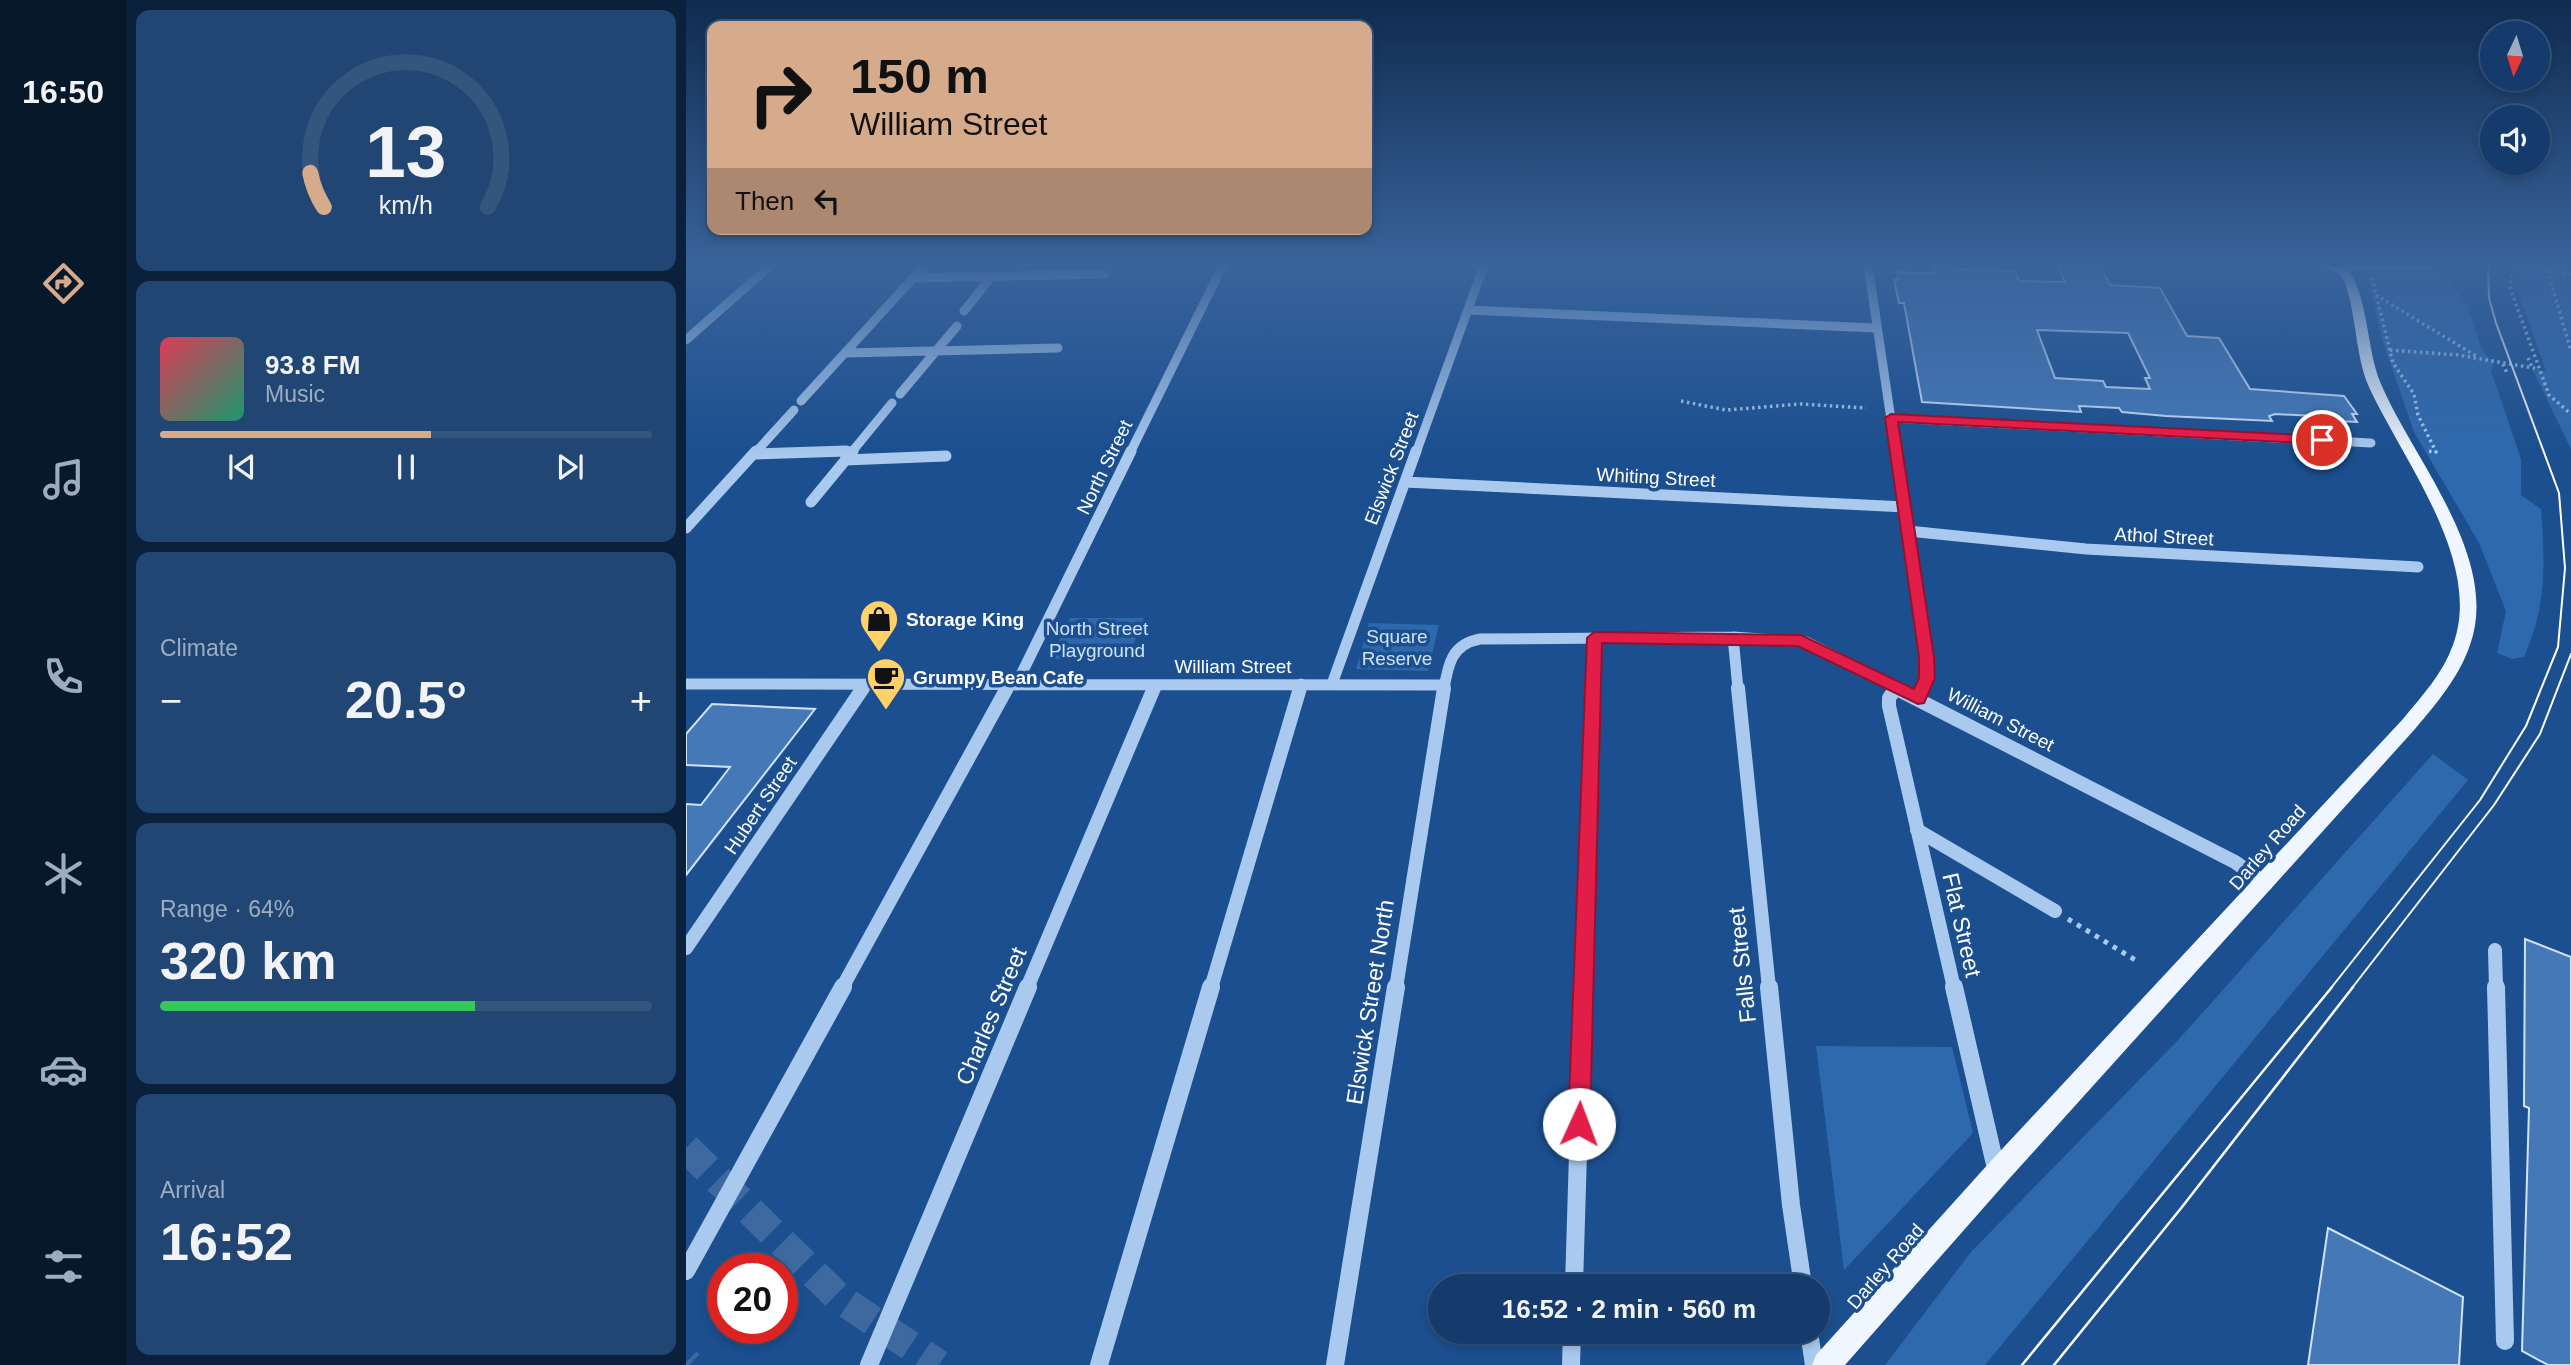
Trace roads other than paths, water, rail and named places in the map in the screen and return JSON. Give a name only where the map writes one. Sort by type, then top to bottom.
[{"type":"main road","name":"Darley Road","points":[[1826,1365],[1997,1174],[2266,884],[2420,709],[2450,670],[2463,642],[2469,612],[2460,558],[2373,381],[2361,329]]},
{"type":"street","points":[[686,528],[867,329]]},
{"type":"street","points":[[900,394],[955,329]]},
{"type":"street","name":"North Street","points":[[686,1271],[1013,685],[1191,329]]},
{"type":"street","name":"Elswick Street","points":[[1332,684],[1461,329]]},
{"type":"street","points":[[1877,329],[1926,657],[1927,678],[1918,698]]},
{"type":"street","points":[[845,353],[1058,348]]},
{"type":"street","points":[[811,502],[892,403]]},
{"type":"street","points":[[1891,418],[2371,443]]},
{"type":"street","points":[[754,454],[946,456]]},
{"type":"street","name":"Whiting Street","points":[[1405,482],[1905,507]]},
{"type":"street","name":"Athol Street","points":[[1908,531],[2087,549],[2418,567]]},
{"type":"street","name":"William Street","points":[[1454,648],[1483,638],[1733,638],[1806,642],[2235,862],[2266,884]]},
{"type":"street","points":[[1574,1274],[1594,638]]},
{"type":"street","name":"Falls Street","points":[[1733,638],[1791,1205],[1801,1274]]},
{"type":"street","name":"Elswick Street North","points":[[1335,1365],[1444,685],[1454,648]]},
{"type":"street","name":"William Street","points":[[686,684],[1444,685]]},
{"type":"street","name":"Hubert Street","points":[[686,948],[866,684]]},
{"type":"street","points":[[1099,1365],[1301,684]]},
{"type":"street","name":"Charles Street","points":[[869,1365],[1155,685]]},
{"type":"street","name":"Flat Street","points":[[1896,687],[1889,698],[1889,706],[1997,1174]]},
{"type":"street","points":[[1916,830],[2055,911]]},
{"type":"street","points":[[2495,950],[2505,1341]]},
{"type":"street","points":[[1572,1365],[1573,1344]]},
{"type":"street","points":[[1811,1344],[1814,1365]]},
{"type":"tunnel","points":[[686,1148],[839,1298],[939,1365]]},
{"type":"tunnel","points":[[686,1362],[689,1365]]},
{"type":"tram line","points":[[2331,988],[2480,800],[2526,726],[2558,647],[2565,568],[2559,493],[2498,329]]},
{"type":"tram line","points":[[2352,988],[2494,805],[2540,734],[2571,654]]},
{"type":"tram line","points":[[2022,1365],[2332,987]]},
{"type":"tram line","points":[[2054,1365],[2182,1207],[2353,987]]},
{"type":"place","name":"Storage King","points":[[879,653]]},
{"type":"place","name":"Grumpy Bean Cafe","points":[[886,711]]},
{"type":"park label","name":"North Street Playground","points":[[1097,639]]},
{"type":"park label","name":"Square Reserve","points":[[1397,647]]}]
